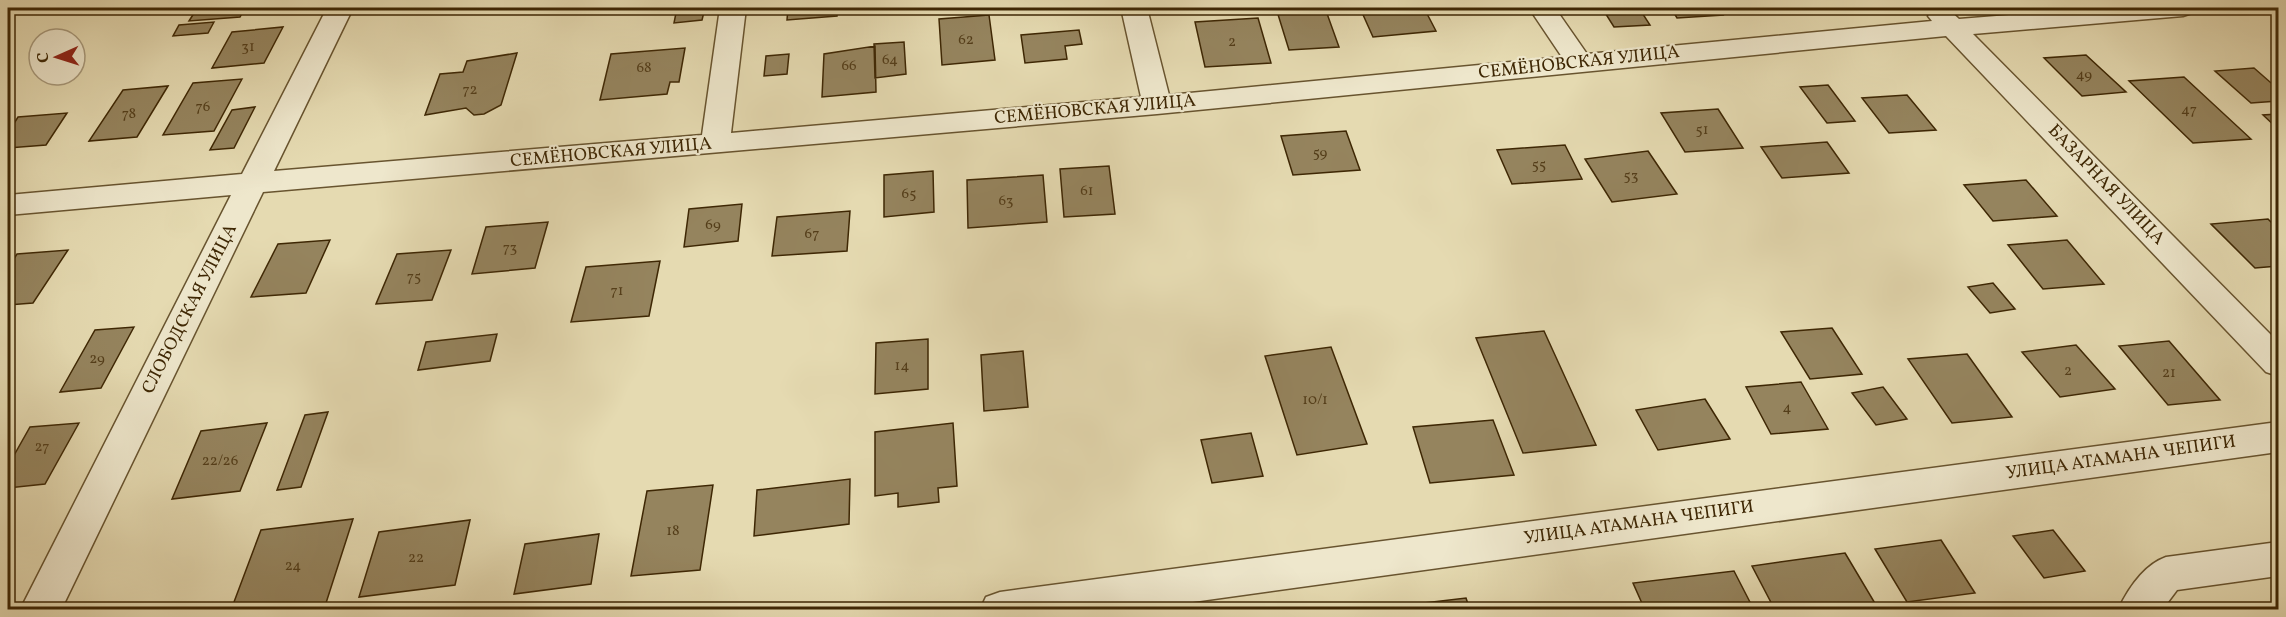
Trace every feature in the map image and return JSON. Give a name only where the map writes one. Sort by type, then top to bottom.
[{"type":"street","name":"СЛОБОДСКАЯ УЛИЦА","points":[[40,609],[340,8]]},
{"type":"street","points":[[715,145],[733,8]]},
{"type":"street","points":[[1134,8],[1157,105]]},
{"type":"street","points":[[1542,8],[1580,63]]},
{"type":"street","name":"СЕМЁНОВСКАЯ УЛИЦА","points":[[8,205],[1157,105],[1580,63],[1942,17],[2182,8]]},
{"type":"street","name":"БАЗАРНАЯ УЛИЦА","points":[[1942,17],[2278,363]]},
{"type":"street","name":"УЛИЦА АТАМАНА ЧЕПИГИ","points":[[1000,609],[2278,437]]},
{"type":"street","points":[[2138,609],[2166,574],[2278,559]]},
{"type":"building","points":[[245,8],[240,17],[189,21],[196,10]]},
{"type":"building","points":[[677,8],[705,8],[702,20],[674,23]]},
{"type":"building","points":[[788,8],[837,8],[837,16],[787,20]]},
{"type":"building","points":[[1276,8],[1325,8],[1339,47],[1289,50]]},
{"type":"building","points":[[1360,8],[1424,8],[1436,31],[1373,37]]},
{"type":"building","points":[[1602,8],[1639,8],[1650,25],[1614,27]]},
{"type":"building","points":[[1671,8],[1718,8],[1723,15],[1677,18]]},
{"type":"building","points":[[989,15],[995,60],[942,65],[939,19]]},
{"type":"building","points":[[1258,18],[1271,63],[1205,67],[1195,22]]},
{"type":"building","points":[[214,22],[208,33],[173,36],[179,25]]},
{"type":"building","points":[[283,27],[264,63],[212,68],[232,32]]},
{"type":"building","points":[[1079,30],[1082,44],[1065,46],[1067,59],[1025,63],[1021,35]]},
{"type":"building","points":[[904,42],[906,74],[875,78],[874,44]]},
{"type":"building","points":[[875,46],[876,92],[822,97],[824,54]]},
{"type":"building","points":[[685,48],[679,82],[670,82],[667,94],[600,100],[611,54]]},
{"type":"building","points":[[517,53],[501,105],[484,114],[474,115],[466,108],[425,115],[440,74],[463,72],[467,61]]},
{"type":"building","points":[[789,54],[787,74],[764,76],[766,56]]},
{"type":"building","points":[[2086,55],[2126,92],[2082,96],[2044,58]]},
{"type":"building","points":[[2254,68],[2278,89],[2278,101],[2251,103],[2215,71]]},
{"type":"building","points":[[2184,77],[2251,139],[2193,143],[2129,81]]},
{"type":"building","points":[[242,79],[214,131],[163,135],[193,83]]},
{"type":"building","points":[[1828,85],[1855,121],[1827,123],[1800,87]]},
{"type":"building","points":[[168,86],[137,137],[89,141],[123,90]]},
{"type":"building","points":[[1907,95],[1936,130],[1889,133],[1862,98]]},
{"type":"building","points":[[255,107],[234,148],[210,150],[232,110]]},
{"type":"building","points":[[1718,109],[1743,148],[1685,152],[1661,113]]},
{"type":"building","points":[[67,113],[46,145],[8,148],[8,133],[18,117]]},
{"type":"building","points":[[2278,114],[2278,129],[2263,115]]},
{"type":"building","points":[[1346,131],[1360,170],[1293,175],[1281,136]]},
{"type":"building","points":[[1827,142],[1849,173],[1782,178],[1761,147]]},
{"type":"building","points":[[1565,145],[1582,179],[1512,184],[1497,150]]},
{"type":"building","points":[[1648,151],[1677,194],[1612,202],[1585,159]]},
{"type":"building","points":[[1109,166],[1115,214],[1064,217],[1060,169]]},
{"type":"building","points":[[933,171],[934,212],[884,217],[884,175]]},
{"type":"building","points":[[1043,175],[1047,222],[968,228],[967,180]]},
{"type":"building","points":[[2026,180],[2057,216],[1993,221],[1964,185]]},
{"type":"building","points":[[742,204],[738,241],[684,247],[689,209]]},
{"type":"building","points":[[850,211],[847,251],[772,256],[777,217]]},
{"type":"building","points":[[2268,219],[2278,229],[2278,266],[2255,268],[2211,224]]},
{"type":"building","points":[[548,222],[535,268],[472,274],[486,227]]},
{"type":"building","points":[[330,240],[306,293],[251,297],[278,244]]},
{"type":"building","points":[[2067,240],[2104,284],[2043,289],[2008,245]]},
{"type":"building","points":[[68,250],[33,303],[8,305],[8,268],[17,254]]},
{"type":"building","points":[[451,250],[432,300],[376,304],[397,254]]},
{"type":"building","points":[[660,261],[649,316],[571,322],[586,267]]},
{"type":"building","points":[[1993,283],[2015,309],[1990,313],[1968,287]]},
{"type":"building","points":[[134,327],[101,388],[60,392],[95,330]]},
{"type":"building","points":[[1832,328],[1862,374],[1810,379],[1781,332]]},
{"type":"building","points":[[1544,331],[1596,445],[1523,453],[1476,338]]},
{"type":"building","points":[[497,334],[490,361],[418,370],[426,342]]},
{"type":"building","points":[[928,339],[928,389],[875,394],[876,343]]},
{"type":"building","points":[[2169,341],[2220,400],[2168,405],[2119,346]]},
{"type":"building","points":[[2076,345],[2115,389],[2060,397],[2022,352]]},
{"type":"building","points":[[1331,347],[1367,444],[1297,455],[1265,356]]},
{"type":"building","points":[[1023,351],[1028,407],[984,411],[981,355]]},
{"type":"building","points":[[1967,354],[2012,417],[1952,423],[1908,359]]},
{"type":"building","points":[[1801,382],[1828,429],[1771,434],[1746,387]]},
{"type":"building","points":[[1883,387],[1907,419],[1876,425],[1852,393]]},
{"type":"building","points":[[1705,399],[1730,439],[1658,450],[1636,410]]},
{"type":"building","points":[[328,412],[301,487],[277,490],[305,415]]},
{"type":"building","points":[[1493,420],[1514,475],[1430,483],[1413,427]]},
{"type":"building","points":[[79,423],[45,484],[8,488],[8,466],[30,427]]},
{"type":"building","points":[[267,423],[240,491],[172,499],[201,431]]},
{"type":"building","points":[[953,423],[957,486],[938,488],[939,502],[898,507],[898,493],[875,496],[875,432]]},
{"type":"building","points":[[1251,433],[1263,476],[1212,483],[1201,440]]},
{"type":"building","points":[[850,479],[849,524],[754,536],[757,490]]},
{"type":"building","points":[[713,485],[700,570],[631,576],[647,491]]},
{"type":"building","points":[[353,519],[326,603],[273,610],[231,610],[261,530]]},
{"type":"building","points":[[470,520],[455,585],[359,597],[379,532]]},
{"type":"building","points":[[2053,530],[2085,571],[2044,578],[2013,536]]},
{"type":"building","points":[[599,534],[591,584],[514,594],[525,544]]},
{"type":"building","points":[[1941,540],[1975,593],[1907,602],[1875,549]]},
{"type":"building","points":[[1845,553],[1879,610],[1775,610],[1752,566]]},
{"type":"building","points":[[1734,571],[1754,610],[1645,610],[1633,583]]},
{"type":"building","points":[[1466,598],[1470,610],[1400,610],[1399,606]]}]
